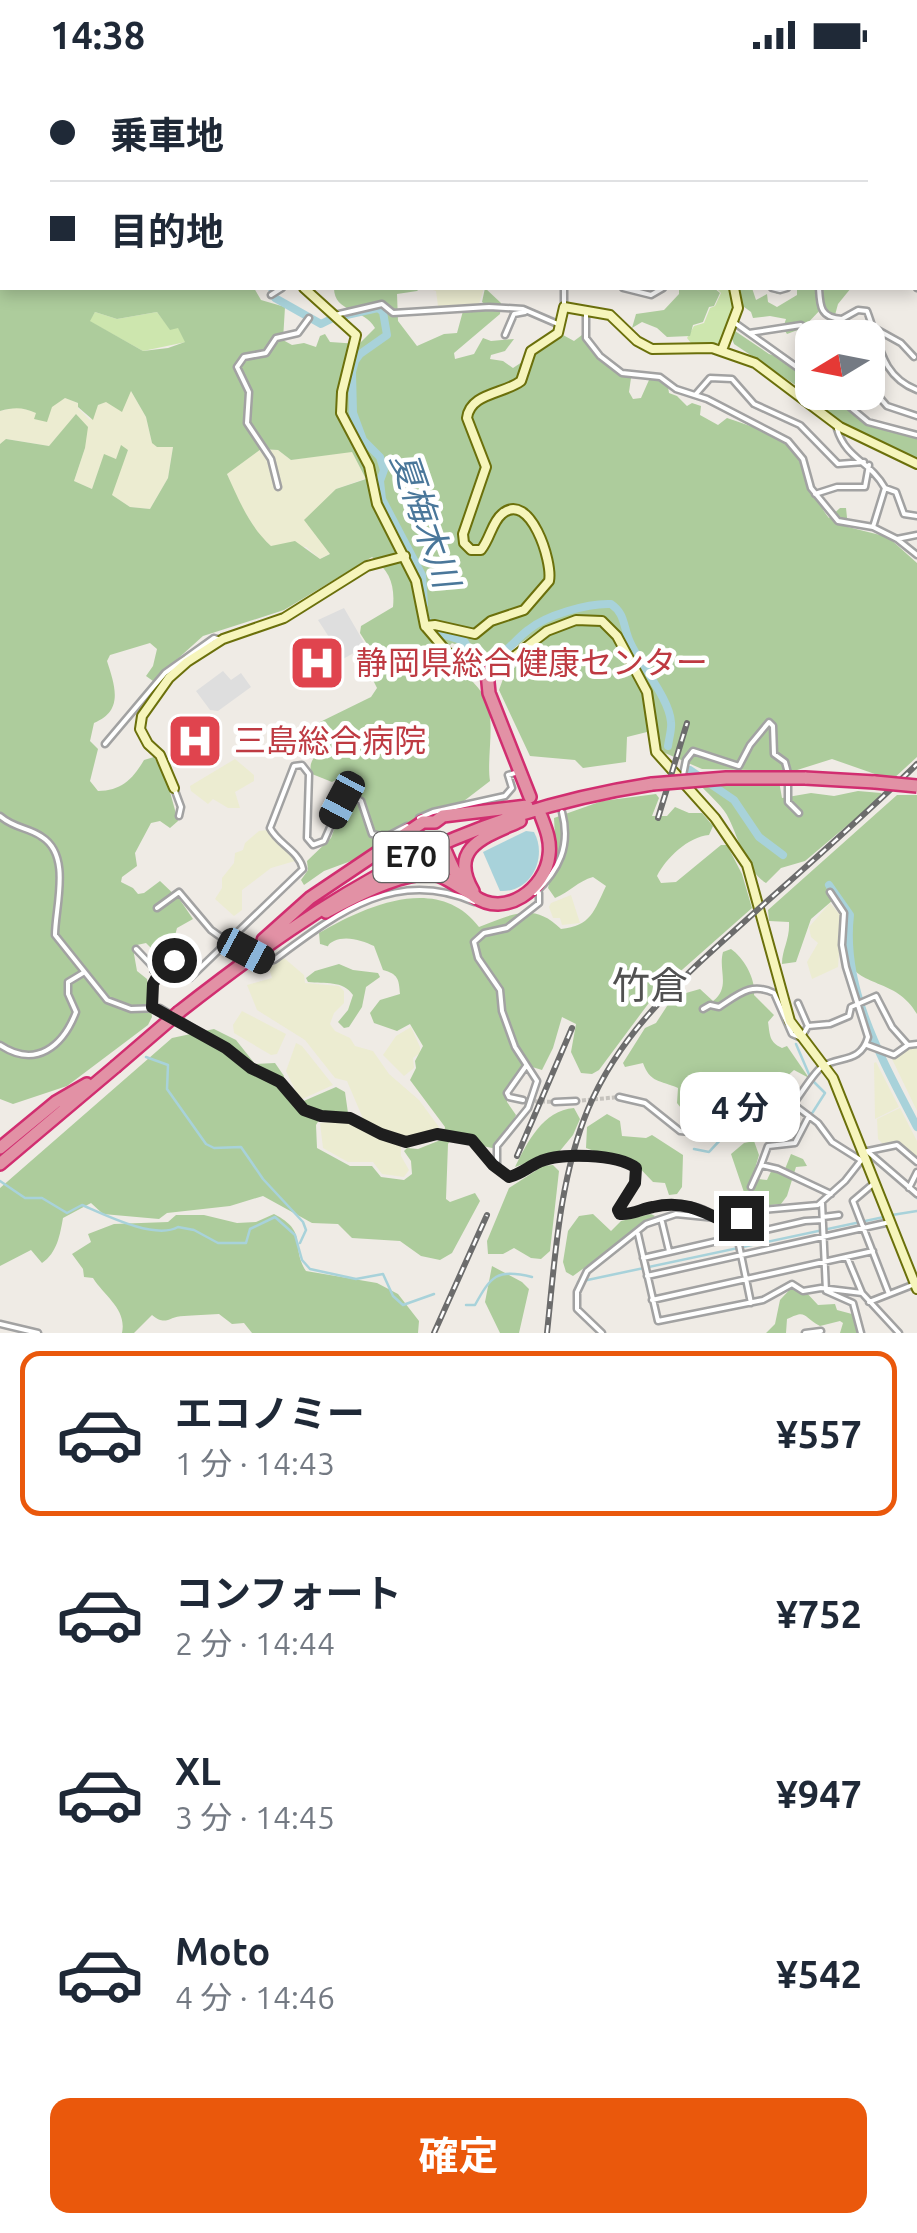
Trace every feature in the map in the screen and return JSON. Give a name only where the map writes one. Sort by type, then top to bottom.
[{"type":"highway","points":[[487,672],[532,796]]},
{"type":"highway","name":"E70","points":[[0,1164],[231,972],[262,957],[340,895],[424,850],[488,824],[581,797],[652,784],[726,778],[805,778],[917,786]]},
{"type":"highway","points":[[474,894],[465,875],[464,861],[477,842],[521,820],[614,790]]},
{"type":"highway","points":[[231,972],[310,898],[423,822],[437,828],[443,816],[581,797]]},
{"type":"highway","points":[[262,957],[345,902],[407,877],[438,876],[489,902],[508,902],[526,894],[539,883],[550,851],[540,817]]},
{"type":"highway","points":[[446,849],[460,881],[474,894]]},
{"type":"highway","points":[[0,1148],[45,1124]]},
{"type":"highway","points":[[0,1174],[45,1124]]},
{"type":"street","points":[[273,294],[279,290]]},
{"type":"street","points":[[306,290],[356,335],[342,392],[343,418],[369,466],[376,504],[416,581],[429,626],[454,660],[487,672],[498,669],[536,638],[560,625],[586,618],[607,624],[647,692],[656,752],[716,818],[746,865],[784,1004],[801,1038],[833,1078],[916,1287],[869,1302]]},
{"type":"street","points":[[429,626],[475,634],[491,621],[524,610],[549,581],[548,556],[531,520],[522,511],[512,510],[500,516],[481,550],[471,550],[464,544],[463,534],[486,467],[467,418],[468,410],[477,400],[518,384],[531,351],[549,342],[560,325],[564,290]]},
{"type":"street","points":[[630,290],[651,295],[659,290]]},
{"type":"street","points":[[722,350],[738,308],[734,290]]},
{"type":"street","points":[[819,290],[820,308],[826,315],[842,319],[861,309],[867,311],[870,320]]},
{"type":"street","points":[[331,315],[382,304],[393,313],[489,307],[523,309],[560,325]]},
{"type":"street","points":[[564,306],[610,314],[637,341],[652,349],[722,350],[766,370],[837,426],[917,464]]},
{"type":"street","points":[[586,310],[586,338],[608,363],[624,374],[660,377],[676,389],[696,395],[790,443],[802,459],[815,494],[838,521],[873,527],[917,555]]},
{"type":"street","points":[[505,335],[514,314],[531,314]]},
{"type":"street","points":[[278,486],[271,459],[247,422],[249,392],[239,376],[238,365],[244,357],[265,354],[276,338],[298,333],[309,318]]},
{"type":"street","points":[[734,322],[795,366]]},
{"type":"street","points":[[749,333],[795,326]]},
{"type":"street","points":[[885,333],[901,342],[914,357]]},
{"type":"street","points":[[885,361],[890,374],[917,390]]},
{"type":"street","points":[[696,395],[710,378],[732,379],[754,404],[800,424],[838,464],[866,463]]},
{"type":"street","points":[[885,404],[917,416]]},
{"type":"street","points":[[854,410],[868,422],[917,435]]},
{"type":"street","points":[[837,426],[844,448],[866,463],[886,488],[896,492],[904,514],[917,516]]},
{"type":"street","points":[[815,494],[837,487],[865,487],[866,463]]},
{"type":"street","points":[[873,527],[886,488]]},
{"type":"street","points":[[897,539],[917,535]]},
{"type":"street","points":[[179,816],[181,807],[160,755],[141,734],[140,720],[169,678],[223,639],[284,618],[360,570],[404,556]]},
{"type":"street","points":[[105,744],[165,673],[214,638],[223,639]]},
{"type":"street","points":[[682,781],[686,760],[693,751],[734,767],[742,764],[750,745],[770,722],[774,754],[788,767],[788,802],[799,813]]},
{"type":"street","points":[[136,949],[157,971],[186,980],[221,939],[303,869],[300,860],[270,828],[294,766],[302,765],[309,774],[308,838],[316,845],[324,841],[346,796],[358,798],[369,831],[381,838],[427,814],[505,796],[512,788],[508,775],[514,773]]},
{"type":"street","points":[[157,908],[179,892],[221,939],[274,960],[324,924],[386,893],[430,890],[494,908],[522,902],[538,891],[562,856],[566,836],[562,812]]},
{"type":"street","points":[[0,816],[17,828],[42,837],[56,854],[54,936],[100,994],[114,1004],[132,1009],[152,1007],[226,1048],[251,1068],[280,1082],[304,1110],[350,1118],[406,1142],[437,1134],[472,1140],[497,1168],[513,1177],[540,1161],[566,1157],[626,1162],[636,1168],[635,1183],[618,1210],[620,1214],[673,1206],[710,1211],[716,1218]]},
{"type":"street","points":[[497,1168],[497,1146],[516,1126],[536,1086],[536,1078],[526,1066],[504,1017],[500,990],[478,958],[474,942],[484,933],[507,928],[534,908],[541,899],[538,891]]},
{"type":"street","points":[[830,892],[844,913],[844,956],[869,1046]]},
{"type":"street","points":[[152,1007],[157,971],[174,960],[178,943]]},
{"type":"street","points":[[0,1045],[11,1052],[26,1054],[57,1046],[76,1012],[68,994],[68,982],[84,974]]},
{"type":"street","points":[[703,1008],[710,1004],[720,1006],[751,987],[769,990],[774,993],[792,1034],[801,1038]]},
{"type":"street","points":[[801,1038],[808,1026],[849,1016],[851,1007],[876,996],[892,1027],[908,1045]]},
{"type":"street","points":[[798,1003],[808,1026]]},
{"type":"street","points":[[794,1104],[824,1065],[844,1061],[869,1046],[898,1054],[908,1045],[917,1044]]},
{"type":"street","points":[[523,1100],[507,1093],[526,1066]]},
{"type":"street","points":[[620,1097],[644,1103],[684,1132],[730,1130],[742,1122],[762,1094],[794,1104],[832,1142],[880,1159],[917,1193]]},
{"type":"street","points":[[554,1102],[576,1100]]},
{"type":"street","points":[[751,1188],[768,1146],[795,1143],[809,1116]]},
{"type":"street","points":[[602,1333],[577,1309],[575,1301],[581,1282],[590,1268],[646,1224],[676,1214],[734,1221],[752,1211],[815,1206],[832,1194],[864,1155],[896,1145],[917,1162]]},
{"type":"street","points":[[761,1165],[832,1194]]},
{"type":"street","points":[[910,1188],[917,1172]]},
{"type":"street","points":[[875,1182],[854,1201],[889,1294]]},
{"type":"street","points":[[822,1202],[826,1290]]},
{"type":"street","points":[[642,1258],[839,1215]]},
{"type":"street","points":[[662,1220],[669,1252]]},
{"type":"street","points":[[734,1221],[751,1303]]},
{"type":"street","points":[[647,1276],[741,1251],[890,1222]]},
{"type":"street","points":[[637,1233],[656,1319],[661,1322],[763,1300],[792,1284],[803,1291],[862,1294]]},
{"type":"street","points":[[652,1300],[872,1251]]},
{"type":"street","points":[[847,1257],[862,1294],[899,1333]]},
{"type":"street","points":[[826,1290],[853,1303],[861,1333]]},
{"type":"street","points":[[0,1324],[38,1333]]},
{"type":"street","points":[[806,1333],[821,1330]]},
{"type":"green space","points":[[0,290],[255,290],[261,300],[285,307],[283,340],[292,345],[316,347],[325,334],[330,342],[359,344],[375,328],[339,302],[334,290],[418,290],[397,294],[398,321],[417,346],[444,334],[457,333],[463,311],[485,310],[482,302],[487,290],[501,303],[500,314],[454,353],[455,359],[474,354],[483,338],[514,339],[505,351],[491,355],[490,359],[513,368],[563,335],[574,341],[582,335],[602,362],[631,378],[629,392],[633,399],[641,398],[649,380],[659,380],[687,406],[701,406],[700,415],[718,425],[727,418],[786,443],[829,518],[840,508],[846,508],[848,527],[888,537],[917,563],[917,757],[892,780],[832,759],[794,771],[702,769],[665,753],[647,732],[627,737],[626,762],[583,768],[575,760],[530,756],[499,690],[503,679],[547,636],[539,630],[496,661],[452,643],[441,654],[473,682],[487,702],[491,723],[490,781],[460,804],[421,814],[359,858],[324,871],[304,885],[301,880],[308,870],[307,861],[331,838],[348,790],[343,776],[332,782],[312,774],[311,763],[323,743],[318,723],[371,697],[377,688],[363,660],[367,644],[360,633],[361,626],[393,607],[393,592],[387,573],[372,557],[284,610],[203,636],[153,681],[146,676],[157,649],[150,643],[110,655],[107,661],[115,697],[110,712],[94,723],[90,741],[98,749],[90,781],[98,791],[113,789],[131,778],[144,760],[154,757],[167,781],[178,821],[170,828],[160,821],[151,823],[135,853],[137,866],[121,882],[138,894],[160,881],[193,919],[177,928],[169,958],[162,959],[146,943],[137,945],[137,971],[147,979],[152,1017],[148,1025],[67,1086],[13,1104],[0,1099],[0,444],[6,439],[49,446],[76,414],[88,427],[74,481],[92,489],[104,454],[116,459],[121,445],[128,450],[112,495],[130,507],[150,509],[168,478],[173,447],[152,443],[146,417],[131,391],[122,412],[106,402],[98,405],[93,420],[78,403],[65,398],[52,407],[47,422],[34,419],[36,413],[14,408],[0,411]],"holes":[[[95,312],[117,319],[157,312],[170,330],[178,328],[185,342],[143,351],[90,321]],[[261,449],[278,450],[291,460],[352,452],[366,479],[336,489],[304,520],[330,554],[320,559],[295,541],[271,546],[251,521],[227,474]]]},
{"type":"green space","points":[[433,290],[483,290],[479,304],[438,306]]},
{"type":"green space","points":[[679,290],[720,293],[703,322],[693,325],[690,336],[667,337],[642,322],[632,328],[636,314],[664,310]]},
{"type":"green space","points":[[718,290],[732,290],[736,304],[723,343],[691,343],[687,338],[694,326],[704,323],[721,293]]},
{"type":"green space","points":[[736,290],[753,290],[756,300],[767,294],[768,302],[777,307],[797,295],[797,290],[849,290],[835,315],[822,308],[811,320],[795,320],[795,331],[787,334],[783,328],[786,319],[753,318],[740,304]]},
{"type":"green space","points":[[95,312],[117,319],[157,312],[170,329],[178,327],[186,342],[143,351],[89,321]]},
{"type":"green space","points":[[735,331],[769,354],[785,359],[795,367],[795,385],[734,344],[731,336]]},
{"type":"green space","points":[[131,391],[146,417],[152,443],[173,446],[168,478],[150,509],[130,507],[111,495],[128,450],[121,446],[116,459],[104,455],[92,489],[74,481],[85,448],[77,414],[49,446],[7,439],[0,444],[0,411],[18,407],[37,413],[65,398],[78,403],[90,420],[98,405]]},
{"type":"green space","points":[[825,410],[850,410],[866,423],[917,437],[917,462]]},
{"type":"green space","points":[[261,449],[278,450],[291,460],[352,451],[367,478],[336,489],[331,553],[320,559],[306,547],[271,546],[260,536],[237,500],[227,473]]},
{"type":"green space","points":[[235,759],[254,775],[254,781],[235,792],[240,808],[228,808],[213,799],[208,804],[191,791],[190,786]]},
{"type":"green space","points":[[779,781],[782,798],[858,791],[881,793],[881,797],[805,861],[781,868],[766,883],[748,863],[727,815],[702,787]]},
{"type":"green space","points":[[656,794],[659,798],[652,816],[667,816],[675,807],[702,813],[713,826],[709,835],[686,844],[666,862],[657,876],[661,883],[676,882],[721,845],[727,845],[742,874],[752,908],[657,992],[599,1070],[592,1074],[581,1073],[571,1052],[576,1024],[562,1017],[542,1070],[529,1066],[507,1086],[507,1102],[516,1115],[500,1146],[492,1148],[451,1139],[446,1199],[450,1202],[475,1193],[480,1201],[452,1253],[440,1260],[421,1256],[400,1241],[352,1238],[338,1224],[312,1223],[263,1196],[230,1206],[167,1213],[159,1219],[103,1214],[91,1203],[63,1218],[54,1249],[42,1263],[31,1250],[0,1266],[0,1188],[172,1038],[214,1029],[236,1040],[255,1064],[275,1063],[284,1076],[284,1091],[299,1103],[336,1087],[345,1092],[348,1113],[319,1120],[317,1148],[350,1166],[372,1166],[381,1177],[404,1180],[412,1174],[411,1161],[404,1151],[443,1139],[445,1127],[410,1080],[423,1046],[410,1024],[397,1031],[374,1023],[370,1013],[380,1000],[400,994],[397,978],[383,970],[374,946],[344,939],[328,946],[320,944],[319,933],[379,905],[423,898],[443,901],[462,911],[479,927],[522,913],[541,915],[561,929],[579,925],[590,916],[606,886],[593,877],[555,898],[548,888],[556,857],[554,818],[602,801]]},
{"type":"green space","points":[[897,795],[917,795],[917,1014],[899,994],[852,967],[844,946],[845,910],[833,900],[811,919],[796,962],[782,964],[789,922],[769,921],[768,910]]},
{"type":"green space","points":[[267,830],[295,861],[271,868],[242,890],[242,910],[234,916],[215,899],[222,888],[222,878],[234,863],[235,853],[243,850],[259,831]]},
{"type":"green space","points":[[571,895],[580,923],[562,925],[560,918],[553,918],[549,907]]},
{"type":"green space","points":[[830,903],[842,917],[838,967],[812,979],[807,962],[818,943],[811,937],[809,927]]},
{"type":"green space","points":[[731,949],[748,969],[754,995],[774,1015],[768,1022],[772,1041],[782,1048],[787,1046],[809,1078],[794,1070],[783,1080],[757,1080],[739,1090],[736,1104],[722,1114],[685,1113],[677,1103],[678,1088],[652,1078],[643,1063],[625,1067],[623,1063],[645,1028],[656,1023],[679,995],[700,989],[713,1001],[718,996],[723,984],[723,952]]},
{"type":"green space","points":[[284,958],[304,975],[305,983],[339,986],[344,991],[344,1003],[330,1024],[355,1046],[373,1051],[389,1074],[419,1100],[439,1127],[436,1131],[406,1139],[382,1132],[364,1121],[347,1081],[335,1078],[305,1040],[257,1010],[247,985],[272,978],[269,968]]},
{"type":"green space","points":[[339,964],[378,973],[380,977],[366,987],[362,1007],[349,1027],[344,1028],[338,1022],[353,995],[339,985],[308,982],[306,978]]},
{"type":"green space","points":[[242,1011],[286,1034],[277,1054],[271,1055],[234,1033],[233,1025]]},
{"type":"green space","points":[[411,1027],[420,1053],[413,1058],[414,1068],[404,1076],[383,1055],[396,1036]]},
{"type":"green space","points":[[296,1043],[333,1085],[300,1100],[286,1071]]},
{"type":"green space","points":[[917,1045],[917,1111],[892,1059]]},
{"type":"green space","points":[[874,1063],[899,1107],[875,1119]]},
{"type":"green space","points":[[574,1108],[580,1119],[559,1152],[515,1167],[545,1121]]},
{"type":"green space","points":[[900,1108],[917,1141],[917,1158],[901,1144],[883,1144],[878,1139],[877,1119]]},
{"type":"green space","points":[[607,1114],[620,1121],[622,1136],[652,1135],[683,1155],[682,1187],[677,1194],[669,1195],[665,1183],[653,1182],[630,1158],[586,1148],[587,1127]]},
{"type":"green space","points":[[343,1120],[401,1145],[401,1156],[409,1170],[404,1177],[382,1174],[373,1162],[348,1162],[323,1148],[320,1123]]},
{"type":"green space","points":[[754,1141],[759,1155],[754,1172],[759,1179],[767,1180],[774,1165],[785,1169],[791,1154],[803,1159],[807,1166],[796,1167],[781,1204],[749,1207],[731,1154],[744,1143]]},
{"type":"green space","points":[[553,1165],[559,1171],[550,1251],[541,1259],[514,1248],[503,1254],[488,1254],[487,1241],[509,1188],[543,1166]]},
{"type":"green space","points":[[274,1214],[292,1227],[306,1271],[377,1283],[398,1294],[419,1321],[418,1333],[252,1333],[244,1323],[232,1324],[219,1314],[179,1316],[164,1321],[152,1315],[134,1333],[122,1333],[118,1310],[93,1278],[84,1277],[72,1254],[91,1242],[88,1234],[114,1224],[168,1222],[176,1215],[256,1222]]},
{"type":"green space","points":[[593,1214],[611,1231],[621,1221],[655,1216],[573,1276],[566,1272],[563,1262],[568,1231],[579,1216]]},
{"type":"green space","points":[[492,1266],[529,1289],[519,1333],[500,1333],[485,1302]]},
{"type":"green space","points":[[793,1286],[804,1290],[818,1305],[835,1304],[837,1310],[852,1314],[860,1333],[840,1333],[840,1321],[820,1326],[798,1314],[787,1319],[786,1333],[766,1333],[775,1324],[780,1300]]},
{"type":"shaded area","points":[[344,608],[366,646],[362,656],[359,650],[343,659],[318,620]]},
{"type":"shaded area","points":[[223,671],[231,680],[241,673],[251,687],[218,711],[210,710],[196,691]]},
{"type":"water","points":[[526,831],[534,832],[538,842],[534,872],[520,886],[500,891],[483,852]]},
{"type":"waterway","name":"夏梅木川","points":[[273,290],[275,298],[321,324],[331,319]]},
{"type":"waterway","name":"夏梅木川","points":[[342,316],[378,308],[383,312],[387,335],[355,361],[353,413],[363,440],[380,457],[384,470],[380,481],[382,499],[422,575],[424,604]]},
{"type":"waterway","name":"夏梅木川","points":[[429,622],[438,633],[464,641],[476,660],[484,660],[499,656],[545,619],[579,608],[611,604],[621,615],[632,646],[669,712],[668,746]]},
{"type":"waterway","name":"夏梅木川","points":[[690,770],[734,800],[759,837],[783,855]]},
{"type":"waterway","name":"夏梅木川","points":[[829,885],[850,915],[852,970],[868,1025],[917,1127]]},
{"type":"waterway","points":[[796,1044],[811,1079]]},
{"type":"waterway","points":[[146,1057],[168,1065],[167,1089],[206,1144],[214,1148],[241,1147],[263,1179],[303,1222],[306,1230],[300,1243]]},
{"type":"waterway","points":[[811,1115],[825,1093],[813,1081]]},
{"type":"waterway","points":[[694,1149],[709,1152],[736,1127],[757,1123],[774,1100]]},
{"type":"waterway","points":[[811,1115],[823,1127]]},
{"type":"waterway","points":[[884,1167],[917,1198]]},
{"type":"waterway","points":[[0,1181],[25,1198],[42,1198],[67,1213],[82,1205],[144,1228],[194,1230],[218,1243],[246,1243],[250,1229],[275,1217],[295,1235],[302,1260],[310,1269],[356,1279],[383,1274],[393,1296],[403,1305],[434,1294]]},
{"type":"waterway","points":[[892,1215],[917,1211]]},
{"type":"waterway","points":[[578,1282],[884,1217]]},
{"type":"waterway","points":[[466,1305],[475,1305],[491,1281],[503,1274],[532,1277]]},
{"type":"tunnel","points":[[576,1101],[619,1097]]},
{"type":"tunnel","points":[[529,1101],[555,1102]]},
{"type":"railway","points":[[658,818],[687,723]]},
{"type":"railway","points":[[547,1333],[570,1163],[588,1109],[620,1052],[682,979],[917,764]]},
{"type":"railway","points":[[517,1156],[572,1028]]},
{"type":"railway","points":[[434,1333],[487,1215]]},
{"type":"place","name":"静岡県総合健康センター","points":[[317,663]]},
{"type":"place","name":"三島総合病院","points":[[195,741]]},
{"type":"district","name":"竹倉","points":[[650,986]]},
{"type":"route","points":[[174,960],[155,970],[159,973],[153,984],[152,1007],[280,1082],[304,1110],[350,1118],[406,1142],[437,1134],[472,1140],[509,1177],[552,1158],[608,1158],[626,1162],[636,1168],[637,1176],[618,1210],[620,1214],[673,1206],[710,1211],[725,1222],[741,1218]]}]
